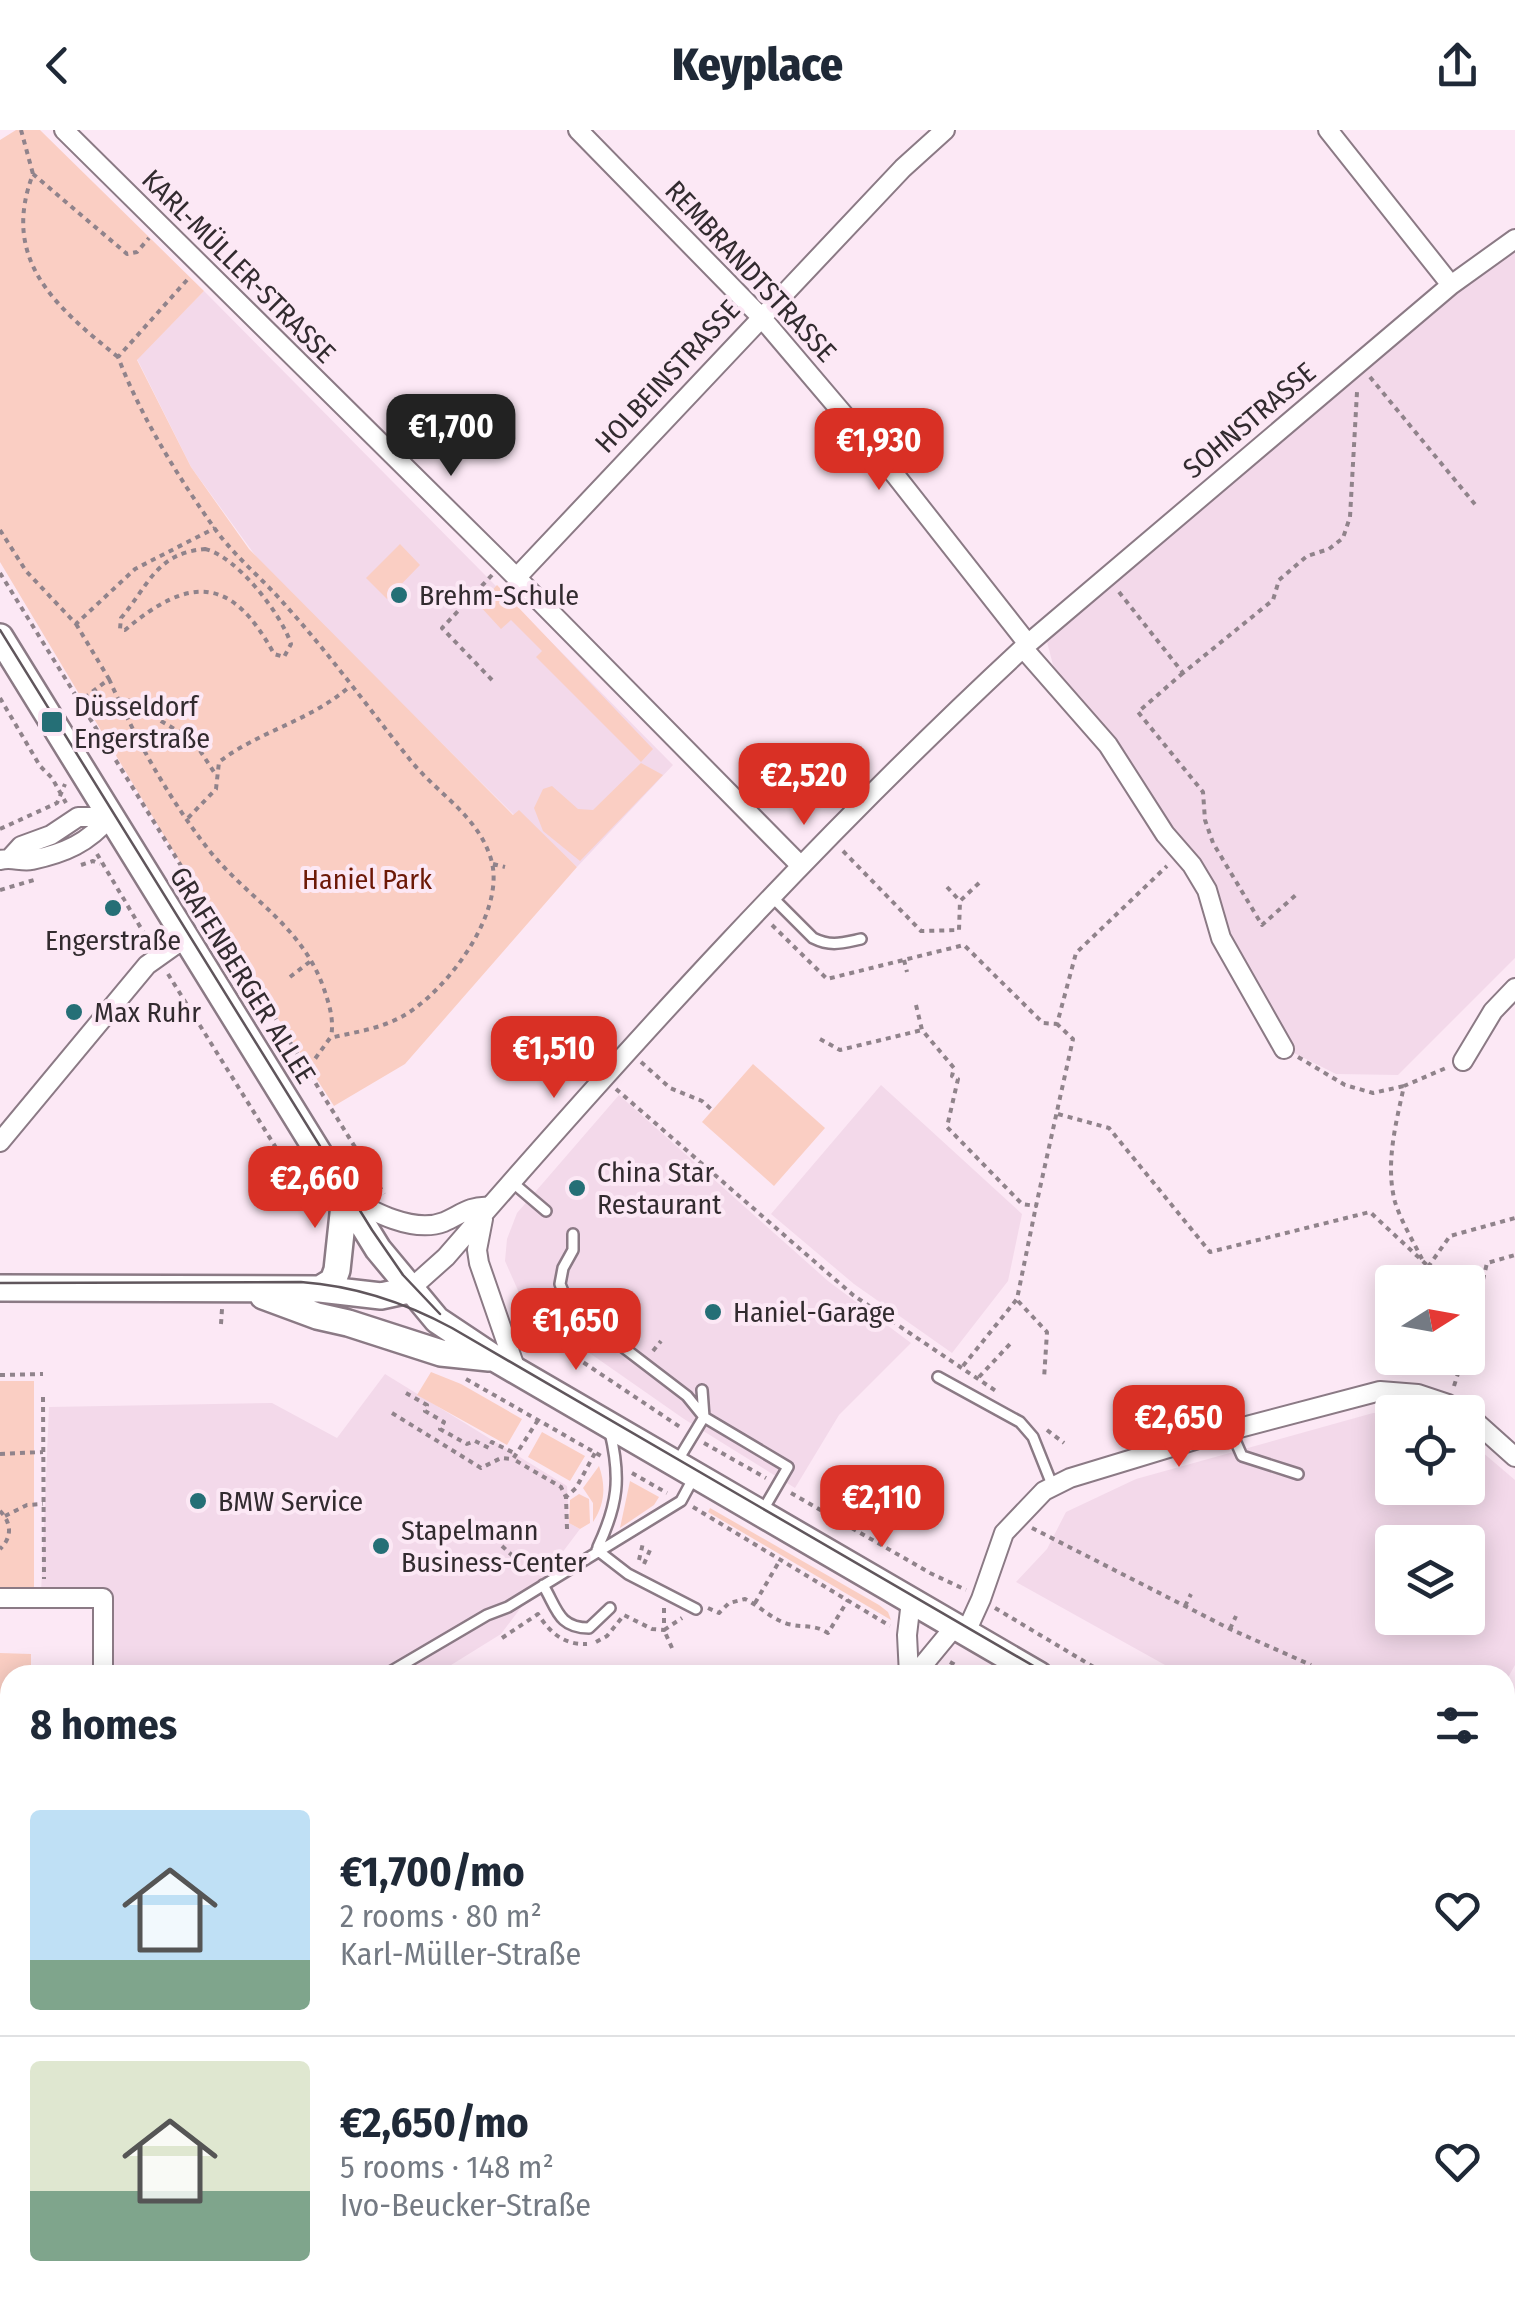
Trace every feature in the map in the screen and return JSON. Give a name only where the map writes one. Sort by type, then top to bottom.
[{"type":"main road","name":"GRAFENBERGER ALLEE","points":[[0,637],[344,1196],[378,1249],[437,1320],[505,1364],[1023,1665]]},
{"type":"main road","points":[[320,1289],[333,1281],[337,1270],[344,1196]]},
{"type":"main road","points":[[0,1288],[320,1289],[381,1296],[409,1290]]},
{"type":"main road","points":[[244,1289],[317,1316],[441,1352],[505,1364]]},
{"type":"street","name":"KARL-MÜLLER-STRASSE","points":[[64,130],[510,570],[801,866]]},
{"type":"street","name":"REMBRANDTSTRASSE","points":[[578,130],[761,317],[885,463],[1026,646]]},
{"type":"street","name":"HOLBEINSTRASSE","points":[[510,570],[761,317],[902,168],[945,130]]},
{"type":"street","points":[[1328,130],[1450,285]]},
{"type":"street","name":"SOHNSTRASSE","points":[[409,1290],[446,1258],[772,896],[1026,646],[1450,285],[1515,240]]},
{"type":"street","points":[[1026,646],[1108,746],[1207,890],[1220,938],[1284,1049]]},
{"type":"street","points":[[6,858],[27,862],[88,841],[110,817]]},
{"type":"street","points":[[0,1142],[157,955],[185,938]]},
{"type":"street","points":[[1462,1061],[1493,1010],[1515,988]]},
{"type":"street","points":[[344,1196],[422,1226],[441,1223],[479,1206],[487,1210],[476,1250],[505,1364]]},
{"type":"street","points":[[923,1665],[961,1629],[982,1599],[1004,1533],[1014,1519],[1053,1486],[1230,1431],[1380,1391],[1421,1395]]},
{"type":"street","points":[[1485,1431],[1515,1457]]},
{"type":"street","points":[[0,1598],[102,1598],[102,1665]]},
{"type":"street","points":[[908,1665],[911,1601]]},
{"type":"lane","points":[[772,896],[821,942],[835,945],[861,938]]},
{"type":"lane","points":[[512,1182],[546,1211]]},
{"type":"lane","points":[[572,1234],[573,1250],[560,1284],[564,1294],[602,1331],[687,1396],[704,1417],[788,1468],[761,1513]]},
{"type":"lane","points":[[602,1331],[618,1327]]},
{"type":"lane","points":[[938,1377],[1020,1422],[1033,1437],[1053,1486]]},
{"type":"lane","points":[[401,1665],[487,1614],[508,1607],[681,1501],[686,1469],[704,1417],[702,1390]]},
{"type":"lane","points":[[597,1550],[608,1527],[616,1492],[618,1466],[608,1424]]},
{"type":"lane","points":[[1230,1431],[1242,1456],[1298,1474]]},
{"type":"lane","points":[[597,1550],[628,1574],[696,1609]]},
{"type":"lane","points":[[543,1584],[560,1619],[568,1626],[589,1628],[610,1608]]},
{"type":"path","points":[[21,130],[33,174],[127,254],[137,252],[145,240],[162,228]]},
{"type":"path","points":[[22,187],[33,174]]},
{"type":"path","points":[[118,357],[199,266]]},
{"type":"path","points":[[48,302],[118,357],[166,452],[215,528],[287,607],[422,774],[477,826],[493,864],[483,922],[452,976],[404,1016],[376,1028],[330,1038]]},
{"type":"path","points":[[1358,362],[1478,508]]},
{"type":"path","points":[[1297,894],[1262,926],[1213,843],[1202,792],[1138,712],[1273,600],[1279,580],[1307,556],[1329,549],[1343,538],[1350,517],[1358,362]]},
{"type":"path","points":[[76,624],[136,569],[164,558],[188,550],[216,552],[273,609],[291,644],[284,657],[274,654],[254,619],[242,607],[231,598],[206,592],[175,596],[138,616],[125,630],[120,629],[121,618],[164,558],[215,528]]},
{"type":"path","points":[[0,530],[26,571],[76,624],[109,680],[138,742],[206,846],[287,926],[312,960],[331,1015],[330,1038],[307,1070]]},
{"type":"path","points":[[492,680],[442,628],[510,570]]},
{"type":"path","name":"GRAFENBERGER ALLEE","points":[[0,573],[379,1188],[396,1201]]},
{"type":"path","points":[[1107,577],[1183,673]]},
{"type":"path","points":[[66,702],[109,680]]},
{"type":"path","points":[[188,819],[216,789],[219,762],[332,703],[350,686]]},
{"type":"path","points":[[0,698],[68,806]]},
{"type":"path","points":[[118,700],[138,702],[160,721],[193,740],[216,775]]},
{"type":"path","points":[[29,748],[38,742]]},
{"type":"path","points":[[102,761],[111,756]]},
{"type":"path","points":[[0,829],[57,803],[66,784]]},
{"type":"path","points":[[830,837],[921,931],[959,930],[960,901],[980,882]]},
{"type":"path","points":[[1057,1024],[1076,953],[1181,852]]},
{"type":"path","points":[[98,856],[311,1200],[321,1223]]},
{"type":"path","points":[[493,864],[505,868]]},
{"type":"path","points":[[947,887],[960,901]]},
{"type":"path","points":[[758,912],[827,978],[964,946],[1043,1023],[1057,1024],[1073,1039],[1017,1299],[963,1366]]},
{"type":"path","points":[[290,976],[312,960]]},
{"type":"path","points":[[904,960],[907,972]]},
{"type":"path","points":[[916,1005],[922,1030],[954,1068],[952,1076],[958,1078],[948,1127],[1022,1204],[1036,1206]]},
{"type":"path","points":[[820,1038],[840,1050],[922,1030]]},
{"type":"path","points":[[1284,1049],[1345,1085],[1373,1092],[1404,1086],[1462,1061]]},
{"type":"path","points":[[630,1052],[670,1088],[702,1101],[712,1110]]},
{"type":"path","points":[[605,1080],[853,1295],[963,1366],[1007,1400]]},
{"type":"path","points":[[1404,1086],[1391,1174],[1396,1204],[1426,1265]]},
{"type":"path","points":[[1058,1114],[1109,1128],[1210,1252],[1370,1212],[1426,1265]]},
{"type":"path","points":[[1426,1265],[1450,1236],[1515,1218]]},
{"type":"path","points":[[1485,1267],[1486,1263],[1515,1255]]},
{"type":"path","points":[[560,1284],[506,1308],[683,1429]]},
{"type":"path","points":[[1017,1299],[1047,1332],[1044,1379]]},
{"type":"path","points":[[221,1324],[222,1309]]},
{"type":"path","points":[[979,1378],[1010,1344]]},
{"type":"path","points":[[0,1375],[43,1374]]},
{"type":"path","points":[[460,1376],[608,1460]]},
{"type":"path","points":[[406,1393],[428,1405],[424,1412],[444,1422],[440,1429],[467,1444],[475,1441],[488,1448],[492,1442],[562,1487],[567,1529]]},
{"type":"path","points":[[43,1397],[44,1598]]},
{"type":"path","points":[[392,1413],[481,1468],[514,1456],[538,1420]]},
{"type":"path","points":[[1036,1422],[1064,1443]]},
{"type":"path","points":[[700,1440],[930,1573],[970,1592]]},
{"type":"path","points":[[0,1454],[43,1452]]},
{"type":"path","points":[[566,1497],[576,1488],[595,1453]]},
{"type":"path","points":[[628,1471],[662,1490]]},
{"type":"path","points":[[0,1549],[10,1531],[3,1514],[27,1504],[44,1504]]},
{"type":"path","points":[[694,1508],[898,1630]]},
{"type":"path","points":[[1014,1519],[1230,1629],[1311,1665]]},
{"type":"path","points":[[640,1560],[643,1543]]},
{"type":"path","points":[[502,1546],[517,1560]]},
{"type":"path","points":[[482,1560],[491,1576]]},
{"type":"path","points":[[755,1604],[780,1560]]},
{"type":"path","points":[[664,1592],[664,1630],[672,1648]]},
{"type":"path","points":[[1185,1606],[1191,1594]]},
{"type":"path","points":[[664,1630],[696,1609],[705,1606],[719,1614],[738,1599],[755,1604],[761,1612],[788,1624],[816,1626],[828,1633],[848,1600]]},
{"type":"path","points":[[992,1606],[1091,1665]]},
{"type":"path","points":[[1230,1629],[1236,1616]]},
{"type":"path","points":[[943,1658],[955,1665]]},
{"type":"shaded area","points":[[1515,244],[1515,958],[1398,1075],[1336,1074],[1292,1052],[1174,840],[1053,665],[1046,638]]},
{"type":"shaded area","name":"Brehm-Schule","points":[[204,291],[673,765],[577,867],[519,811],[514,815],[263,566],[191,467],[137,359]]},
{"type":"shaded area","points":[[881,1085],[1022,1214],[1008,1281],[952,1353],[854,1284],[771,1214]]},
{"type":"shaded area","points":[[619,1095],[828,1281],[911,1343],[839,1415],[795,1488],[684,1419],[558,1331],[520,1295],[505,1261],[507,1239],[517,1213]]},
{"type":"shaded area","points":[[385,1374],[567,1486],[569,1523],[580,1529],[501,1634],[451,1665],[106,1665],[105,1593],[41,1593],[49,1407],[272,1403],[337,1438]]},
{"type":"shaded area","points":[[1375,1413],[1375,1505],[1485,1505],[1485,1454],[1515,1480],[1515,1665],[1165,1665],[1016,1582],[1047,1549],[1066,1512],[1136,1479]]},
{"type":"green space","name":"Haniel Park","points":[[16,130],[40,130],[204,291],[137,360],[191,467],[249,549],[513,815],[519,810],[577,867],[405,1064],[334,1106],[208,909],[0,562],[0,140]]},
{"type":"green space","points":[[400,544],[420,565],[387,599],[366,578]]},
{"type":"green space","points":[[497,585],[653,749],[641,762],[536,657],[542,651],[511,620],[501,629],[479,605]]},
{"type":"green space","points":[[641,763],[663,775],[580,861],[543,831],[534,808],[543,789],[552,786],[578,809],[593,810]]},
{"type":"green space","points":[[753,1064],[825,1128],[774,1186],[702,1122]]},
{"type":"green space","points":[[431,1372],[461,1384],[522,1419],[507,1445],[417,1395]]},
{"type":"green space","points":[[0,1381],[34,1381],[34,1593],[0,1590]]},
{"type":"green space","points":[[542,1432],[585,1456],[570,1481],[528,1457]]},
{"type":"green space","points":[[599,1466],[603,1495],[593,1522],[593,1503],[583,1488]]},
{"type":"green space","points":[[630,1481],[659,1497],[654,1505],[620,1528]]},
{"type":"green space","points":[[579,1494],[589,1499],[590,1523],[580,1529],[569,1523],[570,1500]]},
{"type":"green space","points":[[710,1508],[879,1605],[891,1620],[708,1512]]},
{"type":"green space","points":[[0,1653],[31,1654],[31,1665],[0,1665]]},
{"type":"tram line","points":[[0,630],[372,1230],[403,1275],[440,1314]]},
{"type":"tram line","points":[[0,1283],[301,1282],[360,1291],[398,1303],[452,1328],[1032,1665]]},
{"type":"place","name":"Brehm-Schule","points":[[399,595]]},
{"type":"place","name":"Düsseldorf Engerstraße","points":[[52,722]]},
{"type":"place","name":"Engerstraße","points":[[113,908]]},
{"type":"place","name":"Max Ruhr","points":[[74,1012]]},
{"type":"place","name":"China Star Restaurant","points":[[577,1188]]},
{"type":"place","name":"Haniel-Garage","points":[[713,1312]]},
{"type":"place","name":"BMW Service","points":[[198,1501]]},
{"type":"place","name":"Stapelmann Business-Center","points":[[381,1546]]}]
